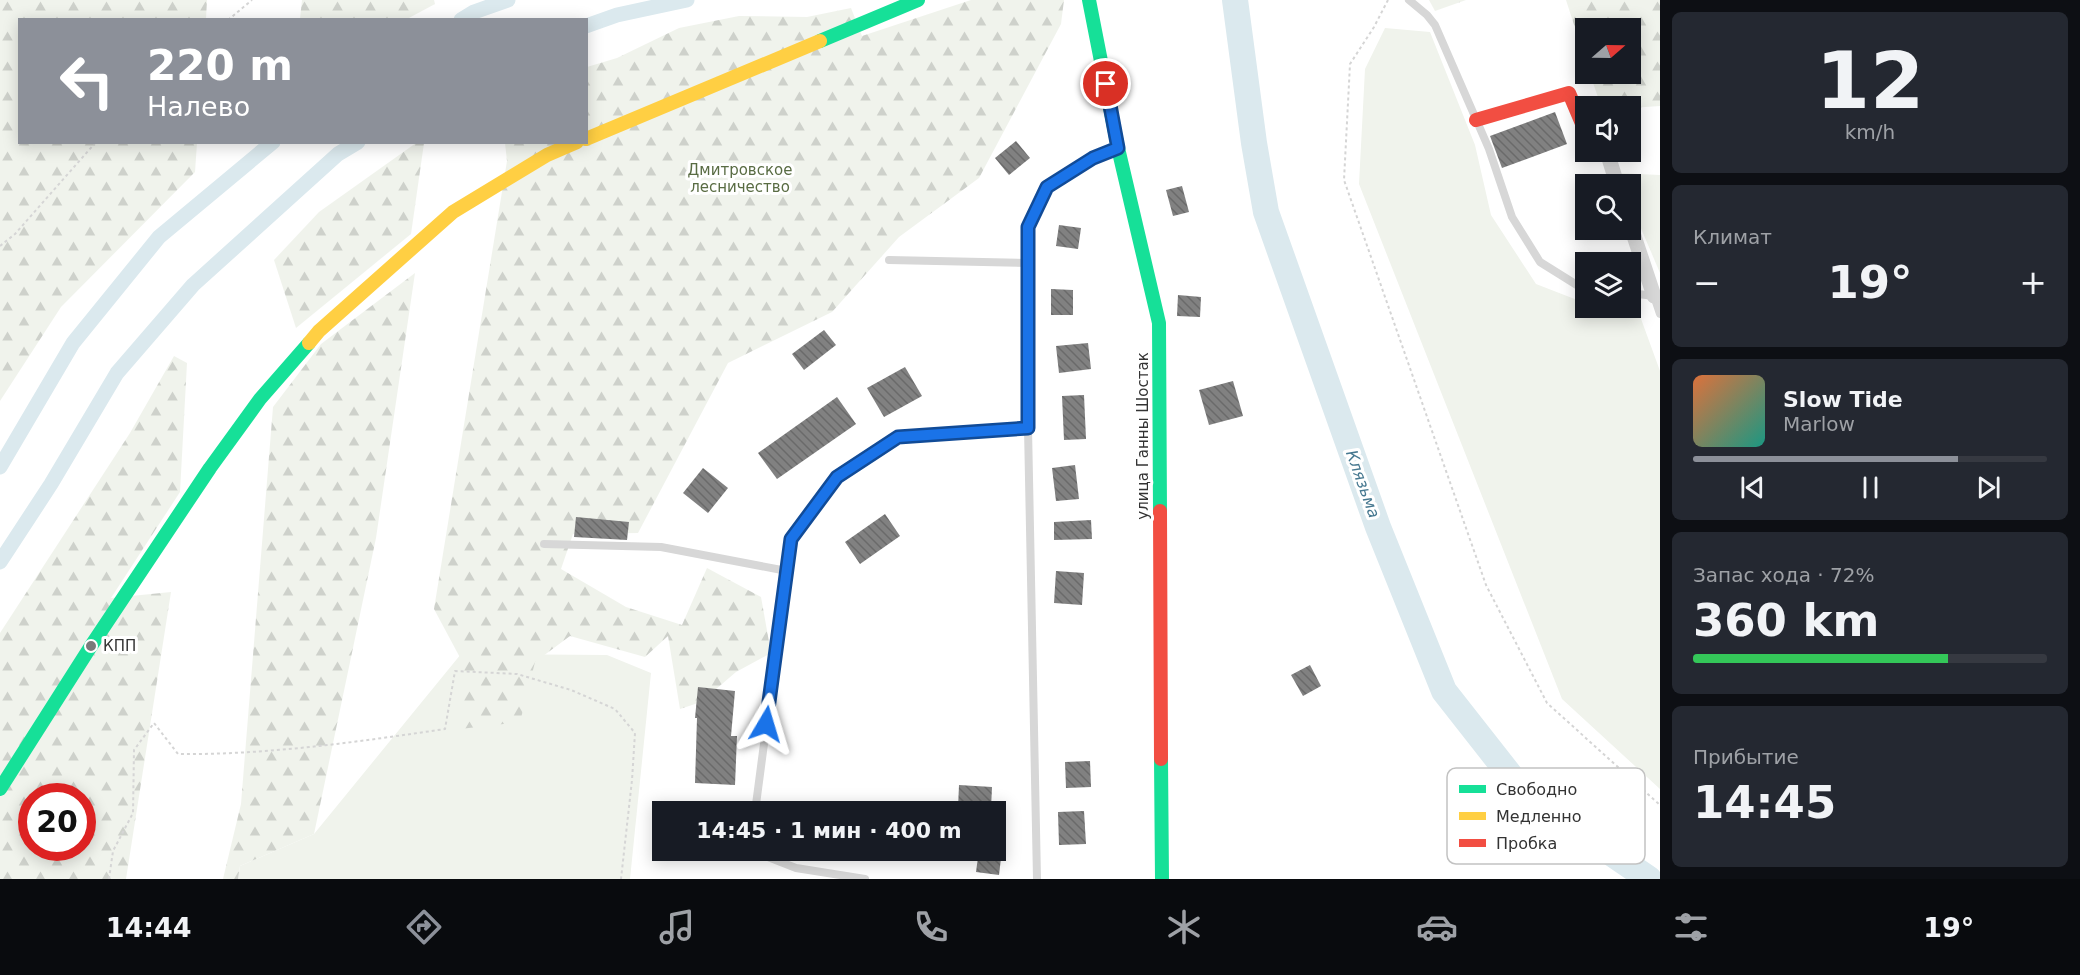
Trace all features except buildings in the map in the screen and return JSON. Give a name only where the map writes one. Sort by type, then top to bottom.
[{"type":"street","points":[[588,137],[918,0]]},
{"type":"street","name":"улица Ганны Шостак","points":[[1089,0],[1118,148],[1159,323],[1162,879]]},
{"type":"street","points":[[1476,120],[1569,93],[1575,107]]},
{"type":"street","points":[[0,789],[210,468],[260,399],[319,331],[453,212],[547,155],[572,144]]},
{"type":"street","points":[[1636,240],[1657,296]]},
{"type":"lane","points":[[1409,0],[1435,24],[1489,149],[1512,218],[1540,262],[1575,284]]},
{"type":"lane","points":[[1037,879],[1028,428],[1028,227],[1047,187],[1093,158],[1118,148]]},
{"type":"lane","points":[[889,260],[1028,263]]},
{"type":"lane","points":[[1641,294],[1657,296],[1660,314]]},
{"type":"lane","points":[[756,801],[791,539],[837,477],[898,437],[1028,428]]},
{"type":"lane","points":[[544,544],[662,547],[787,571]]},
{"type":"lane","points":[[778,861],[796,868],[865,879]]},
{"type":"path","points":[[230,18],[252,0]]},
{"type":"path","points":[[1388,0],[1350,64],[1344,180],[1486,585],[1547,704],[1619,768]]},
{"type":"path","points":[[0,246],[15,234],[94,144]]},
{"type":"path","points":[[108,879],[113,852],[133,813],[134,750],[154,723],[178,754],[221,754],[364,741],[445,729],[455,671],[517,674],[572,690],[615,709],[628,725],[635,734],[621,879]]},
{"type":"path","points":[[1645,792],[1660,805]]},
{"type":"green space","points":[[0,0],[207,0],[206,18],[18,18],[18,144],[197,144],[195,172],[61,307],[0,401]]},
{"type":"green space","points":[[302,0],[434,0],[435,4],[409,18],[300,18]]},
{"type":"green space","name":"Дмитровское лесничество","points":[[971,0],[1064,0],[1061,24],[979,178],[899,237],[832,312],[728,363],[638,533],[573,534],[561,569],[626,607],[682,625],[707,568],[761,597],[771,653],[736,672],[701,702],[680,709],[668,636],[645,657],[570,636],[535,662],[520,722],[460,729],[464,665],[434,609],[507,161],[505,144],[588,144],[588,67],[617,58],[679,28],[739,16],[807,17],[851,8],[862,36]]},
{"type":"green space","points":[[1429,0],[1466,0],[1435,11]]},
{"type":"green space","points":[[1566,0],[1660,0],[1660,106],[1641,107],[1641,96],[1598,96],[1593,84],[1641,84],[1641,18],[1575,18],[1575,28]]},
{"type":"green space","points":[[1385,28],[1430,32],[1475,145],[1491,215],[1536,284],[1575,299],[1575,318],[1641,318],[1660,371],[1660,789],[1645,775],[1645,768],[1637,768],[1562,699],[1359,184],[1365,69]]},
{"type":"green space","points":[[415,144],[424,144],[411,234],[296,328],[274,260],[319,212]]},
{"type":"green space","points":[[1641,174],[1660,175],[1660,273],[1641,228]]},
{"type":"green space","points":[[415,273],[376,538],[314,834],[240,866],[238,879],[223,879],[241,804],[273,407],[321,344]]},
{"type":"green space","points":[[174,356],[187,363],[180,492],[111,598],[171,592],[126,879],[0,879],[0,633],[130,433]]},
{"type":"green space","points":[[461,654],[607,655],[651,673],[630,879],[238,879],[240,866],[314,834]]},
{"type":"waterway","points":[[464,18],[474,12],[508,0]]},
{"type":"waterway","points":[[588,25],[617,15],[687,0]]},
{"type":"waterway","name":"Клязьма","points":[[1235,0],[1254,143],[1266,212],[1378,527],[1444,691],[1504,768]]},
{"type":"waterway","points":[[0,467],[73,343],[159,237],[271,144]]},
{"type":"waterway","points":[[0,562],[51,484],[117,373],[193,285],[338,154],[355,144]]},
{"type":"waterway","name":"Клязьма","points":[[1627,864],[1649,879]]},
{"type":"traffic: fast","points":[[820,41],[918,0]]},
{"type":"traffic: fast","points":[[1089,0],[1118,148],[1159,323],[1160,511]]},
{"type":"traffic: fast","points":[[0,789],[91,646],[210,468],[260,399],[309,343]]},
{"type":"traffic: fast","points":[[1161,759],[1162,879]]},
{"type":"traffic: slow","points":[[588,138],[820,41]]},
{"type":"traffic: slow","points":[[309,343],[319,331],[453,212],[547,155],[572,144]]},
{"type":"traffic: jam","points":[[1476,120],[1569,93],[1575,107]]},
{"type":"traffic: jam","points":[[1160,511],[1161,759]]},
{"type":"place","name":"КПП","points":[[91,646]]},
{"type":"route","points":[[766,724],[791,539],[837,477],[898,437],[1028,428],[1028,227],[1047,187],[1093,158],[1118,148],[1106,84]]}]
